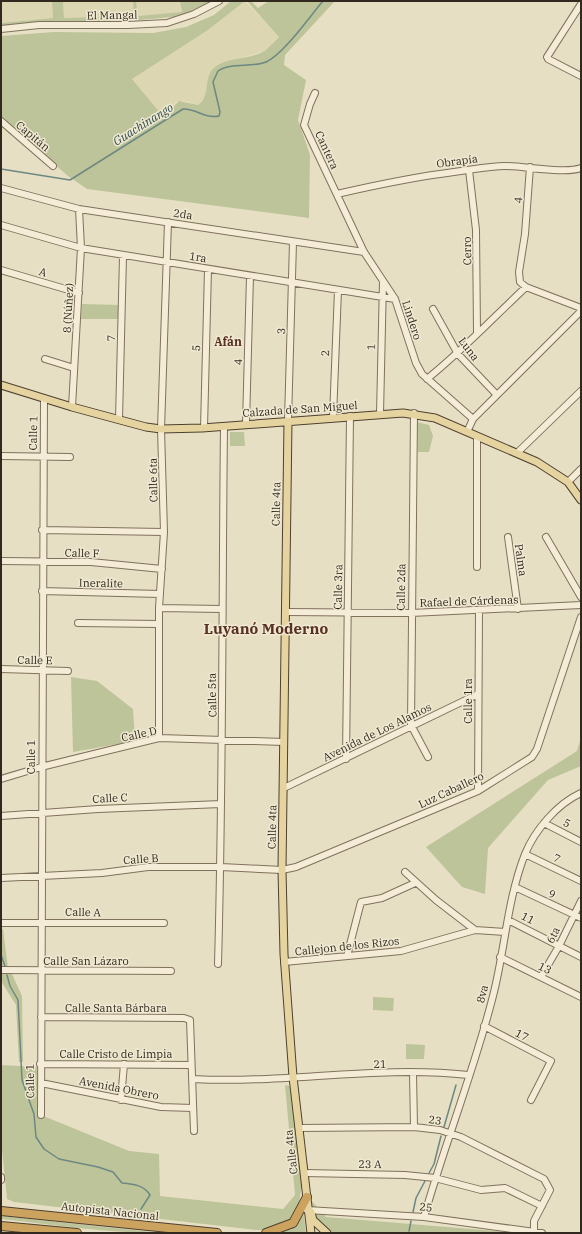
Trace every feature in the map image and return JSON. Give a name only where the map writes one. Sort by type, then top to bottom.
[{"type":"highway","points":[[266,1233],[293,1222],[307,1197]]},
{"type":"highway","name":"Autopista Nacional","points":[[1,1211],[217,1233]]},
{"type":"highway","points":[[1,1226],[77,1233]]},
{"type":"main road","name":"Calzada de San Miguel","points":[[1,385],[119,420],[146,427],[162,429],[204,428],[333,417],[414,413],[435,418],[549,468],[568,482],[581,500]]},
{"type":"main road","name":"Calle 4ta","points":[[288,421],[282,870],[284,962],[293,1077],[309,1210]]},
{"type":"main road","points":[[309,1210],[311,1233]]},
{"type":"main road","points":[[309,1210],[313,1220],[320,1229],[327,1233]]},
{"type":"street","name":"El Mangal","points":[[1,29],[39,25],[128,25],[167,23],[194,14],[218,1]]},
{"type":"street","points":[[581,4],[547,57],[548,59],[581,76]]},
{"type":"street","name":"Cantera","points":[[315,93],[304,125],[337,194]]},
{"type":"street","name":"Capitán","points":[[1,121],[53,166]]},
{"type":"street","name":"Obrapía","points":[[337,194],[397,180],[505,166],[564,171],[574,171],[581,168]]},
{"type":"street","name":"4","points":[[526,287],[520,282],[519,272],[525,234],[530,168]]},
{"type":"street","name":"Cerro","points":[[469,170],[476,230],[477,332]]},
{"type":"street","name":"2da","points":[[1,188],[79,209],[364,252]]},
{"type":"street","name":"Lindero","points":[[337,194],[364,252],[395,298],[416,363],[427,379],[473,419]]},
{"type":"street","name":"8 (Núñez)","points":[[72,407],[81,248],[79,209]]},
{"type":"street","name":"Calle 6ta","points":[[159,738],[159,608],[164,532],[162,429],[168,222]]},
{"type":"street","name":"1ra","points":[[1,226],[81,248],[123,256],[395,298]]},
{"type":"street","name":"3","points":[[288,421],[293,242]]},
{"type":"street","name":"7","points":[[119,420],[123,256]]},
{"type":"street","name":"5","points":[[204,428],[208,269]]},
{"type":"street","name":"A","points":[[1,270],[79,293]]},
{"type":"street","name":"4","points":[[246,424],[250,276]]},
{"type":"street","name":"1","points":[[380,414],[383,281]]},
{"type":"street","points":[[427,379],[458,354],[477,332],[526,287],[581,310],[496,394],[473,419],[467,432]]},
{"type":"street","name":"2","points":[[333,417],[338,290]]},
{"type":"street","name":"Luna","points":[[433,309],[458,354],[496,394]]},
{"type":"street","points":[[45,359],[74,368]]},
{"type":"street","points":[[517,453],[581,391]]},
{"type":"street","name":"Calle 1","points":[[40,1115],[42,530],[44,399]]},
{"type":"street","name":"Calle 2da","points":[[414,413],[410,613],[411,725],[428,756]]},
{"type":"street","name":"Calle 3ra","points":[[346,759],[350,416]]},
{"type":"street","name":"Calle 5ta","points":[[218,964],[221,867],[224,426]]},
{"type":"street","points":[[477,436],[477,567]]},
{"type":"street","points":[[1,456],[70,457]]},
{"type":"street","points":[[568,482],[581,469]]},
{"type":"street","points":[[42,530],[164,532]]},
{"type":"street","name":"Palma","points":[[508,537],[518,609]]},
{"type":"street","points":[[546,537],[581,597]]},
{"type":"street","name":"Calle F","points":[[1,561],[91,562],[162,569]]},
{"type":"street","name":"Ineralite","points":[[42,591],[160,594]]},
{"type":"street","name":"Rafael de Cárdenas","points":[[286,612],[410,613],[479,611],[581,605]]},
{"type":"street","points":[[159,608],[222,609]]},
{"type":"street","name":"Calle 1ra","points":[[478,791],[479,611]]},
{"type":"street","name":"Luz Caballero","points":[[282,870],[296,867],[478,791],[532,757],[537,749],[581,617]]},
{"type":"street","points":[[78,623],[159,624]]},
{"type":"street","name":"Calle E","points":[[1,669],[68,671]]},
{"type":"street","name":"Avenida de Los Alamos","points":[[284,788],[346,759],[411,725],[478,694]]},
{"type":"street","name":"Calle D","points":[[1,779],[41,767],[159,738],[284,742]]},
{"type":"street","name":"8va","points":[[424,1217],[493,996],[515,887],[525,854],[544,823],[561,806],[580,794]]},
{"type":"street","name":"Calle C","points":[[1,816],[120,808],[221,804]]},
{"type":"street","name":"5","points":[[544,823],[581,842]]},
{"type":"street","name":"7","points":[[525,854],[581,881]]},
{"type":"street","name":"Calle B","points":[[1,878],[102,873],[148,867],[221,867],[282,870]]},
{"type":"street","points":[[405,872],[415,883],[475,930]]},
{"type":"street","points":[[347,956],[361,902],[382,898],[415,883]]},
{"type":"street","name":"9","points":[[515,887],[581,918]]},
{"type":"street","name":"6ta","points":[[541,977],[559,946],[581,901]]},
{"type":"street","name":"11","points":[[508,920],[581,957]]},
{"type":"street","name":"Calle A","points":[[1,923],[40,922],[164,924]]},
{"type":"street","name":"Callejon de los Rizos","points":[[284,962],[401,951],[475,930],[505,932]]},
{"type":"street","name":"13","points":[[500,957],[581,997]]},
{"type":"street","name":"Calle San Lázaro","points":[[1,970],[171,970]]},
{"type":"street","name":"Calle Santa Bárbara","points":[[41,1017],[184,1018],[190,1020],[191,1065]]},
{"type":"street","name":"17","points":[[484,1026],[551,1061],[531,1100]]},
{"type":"street","name":"Calle Cristo de Limpia","points":[[40,1064],[191,1065]]},
{"type":"street","points":[[121,1100],[124,1064]]},
{"type":"street","points":[[191,1065],[193,1079],[194,1131]]},
{"type":"street","name":"21","points":[[193,1079],[226,1080],[440,1072],[468,1075]]},
{"type":"street","points":[[413,1073],[414,1127]]},
{"type":"street","name":"Avenida Obrero","points":[[41,1083],[161,1107],[194,1108]]},
{"type":"street","name":"23","points":[[299,1128],[414,1127],[450,1133],[544,1179],[550,1190],[542,1206]]},
{"type":"street","name":"23 A","points":[[304,1173],[405,1175],[435,1178],[481,1190],[505,1188],[542,1206]]},
{"type":"street","points":[[534,1232],[534,1221],[542,1206]]},
{"type":"street","name":"25","points":[[309,1210],[424,1217],[542,1233]]},
{"type":"shaded area","points":[[1,1],[52,1],[53,18],[1,23]]},
{"type":"shaded area","points":[[63,1],[133,1],[135,16],[64,18]]},
{"type":"shaded area","points":[[136,1],[180,1],[182,12],[138,16]]},
{"type":"shaded area","points":[[245,1],[279,36],[265,51],[222,63],[209,74],[206,96],[198,105],[186,101],[176,102],[168,112],[162,115],[132,79],[208,30]]},
{"type":"green space","points":[[52,1],[63,1],[64,18],[134,16],[133,1],[136,1],[138,16],[182,12],[180,1],[219,1],[182,16],[140,20],[36,22],[1,26],[1,23],[53,18]]},
{"type":"green space","points":[[231,1],[245,1],[208,30],[132,79],[162,115],[168,112],[179,101],[198,105],[205,96],[209,76],[215,67],[227,61],[260,53],[266,50],[279,37],[247,1],[251,1],[258,8],[269,1],[335,1],[285,55],[284,65],[306,80],[298,120],[310,155],[309,218],[87,189],[68,176],[1,118],[1,36],[54,32],[153,33],[186,27],[214,15]]},
{"type":"green space","points":[[82,304],[120,305],[120,319],[81,319]]},
{"type":"green space","points":[[417,422],[429,425],[433,436],[429,452],[418,452]]},
{"type":"green space","points":[[230,432],[244,432],[245,446],[230,446]]},
{"type":"green space","points":[[71,677],[97,681],[133,709],[135,741],[73,752]]},
{"type":"green space","points":[[581,738],[581,766],[548,780],[488,848],[485,894],[462,887],[426,847],[577,751]]},
{"type":"green space","points":[[1,929],[3,929],[8,968],[1,968]]},
{"type":"green space","points":[[1,973],[12,974],[22,996],[23,1062],[19,1062],[16,1005],[1,981]]},
{"type":"green space","points":[[373,997],[394,998],[393,1011],[373,1010]]},
{"type":"green space","points":[[406,1044],[425,1045],[424,1059],[406,1059]]},
{"type":"green space","points":[[1,1065],[37,1067],[41,1083],[41,1115],[129,1151],[159,1154],[160,1196],[283,1209],[295,1195],[285,1085],[290,1086],[302,1183],[299,1204],[289,1222],[265,1230],[256,1230],[14,1202],[7,1199],[1,1140]]},
{"type":"green space","points":[[309,1198],[326,1217],[518,1233],[331,1233],[319,1223]]},
{"type":"green space","points":[[303,1210],[306,1233],[276,1233],[290,1228],[298,1219]]},
{"type":"green space","points":[[1,1216],[162,1233],[122,1232],[82,1228],[1,1219]]},
{"type":"waterway","name":"Guachinango","points":[[1,169],[70,180],[183,109],[192,110],[213,117],[219,116],[220,112],[213,82],[218,71],[223,68],[260,64],[273,58],[288,44],[323,1]]},
{"type":"waterway","points":[[1,955],[5,966]]},
{"type":"waterway","points":[[7,975],[10,986],[18,1000],[22,1080],[34,1114],[36,1137],[44,1149],[59,1159],[98,1167],[113,1172],[122,1183],[145,1189],[150,1195],[141,1209]]},
{"type":"waterway","points":[[444,1127],[456,1085]]},
{"type":"waterway","points":[[429,1173],[434,1164],[441,1136]]},
{"type":"waterway","points":[[413,1212],[416,1198],[425,1181]]},
{"type":"waterway","points":[[409,1231],[411,1221]]},
{"type":"district","name":"Afán","points":[[228,341]]},
{"type":"district","name":"Luyanó Moderno","points":[[266,628]]}]
